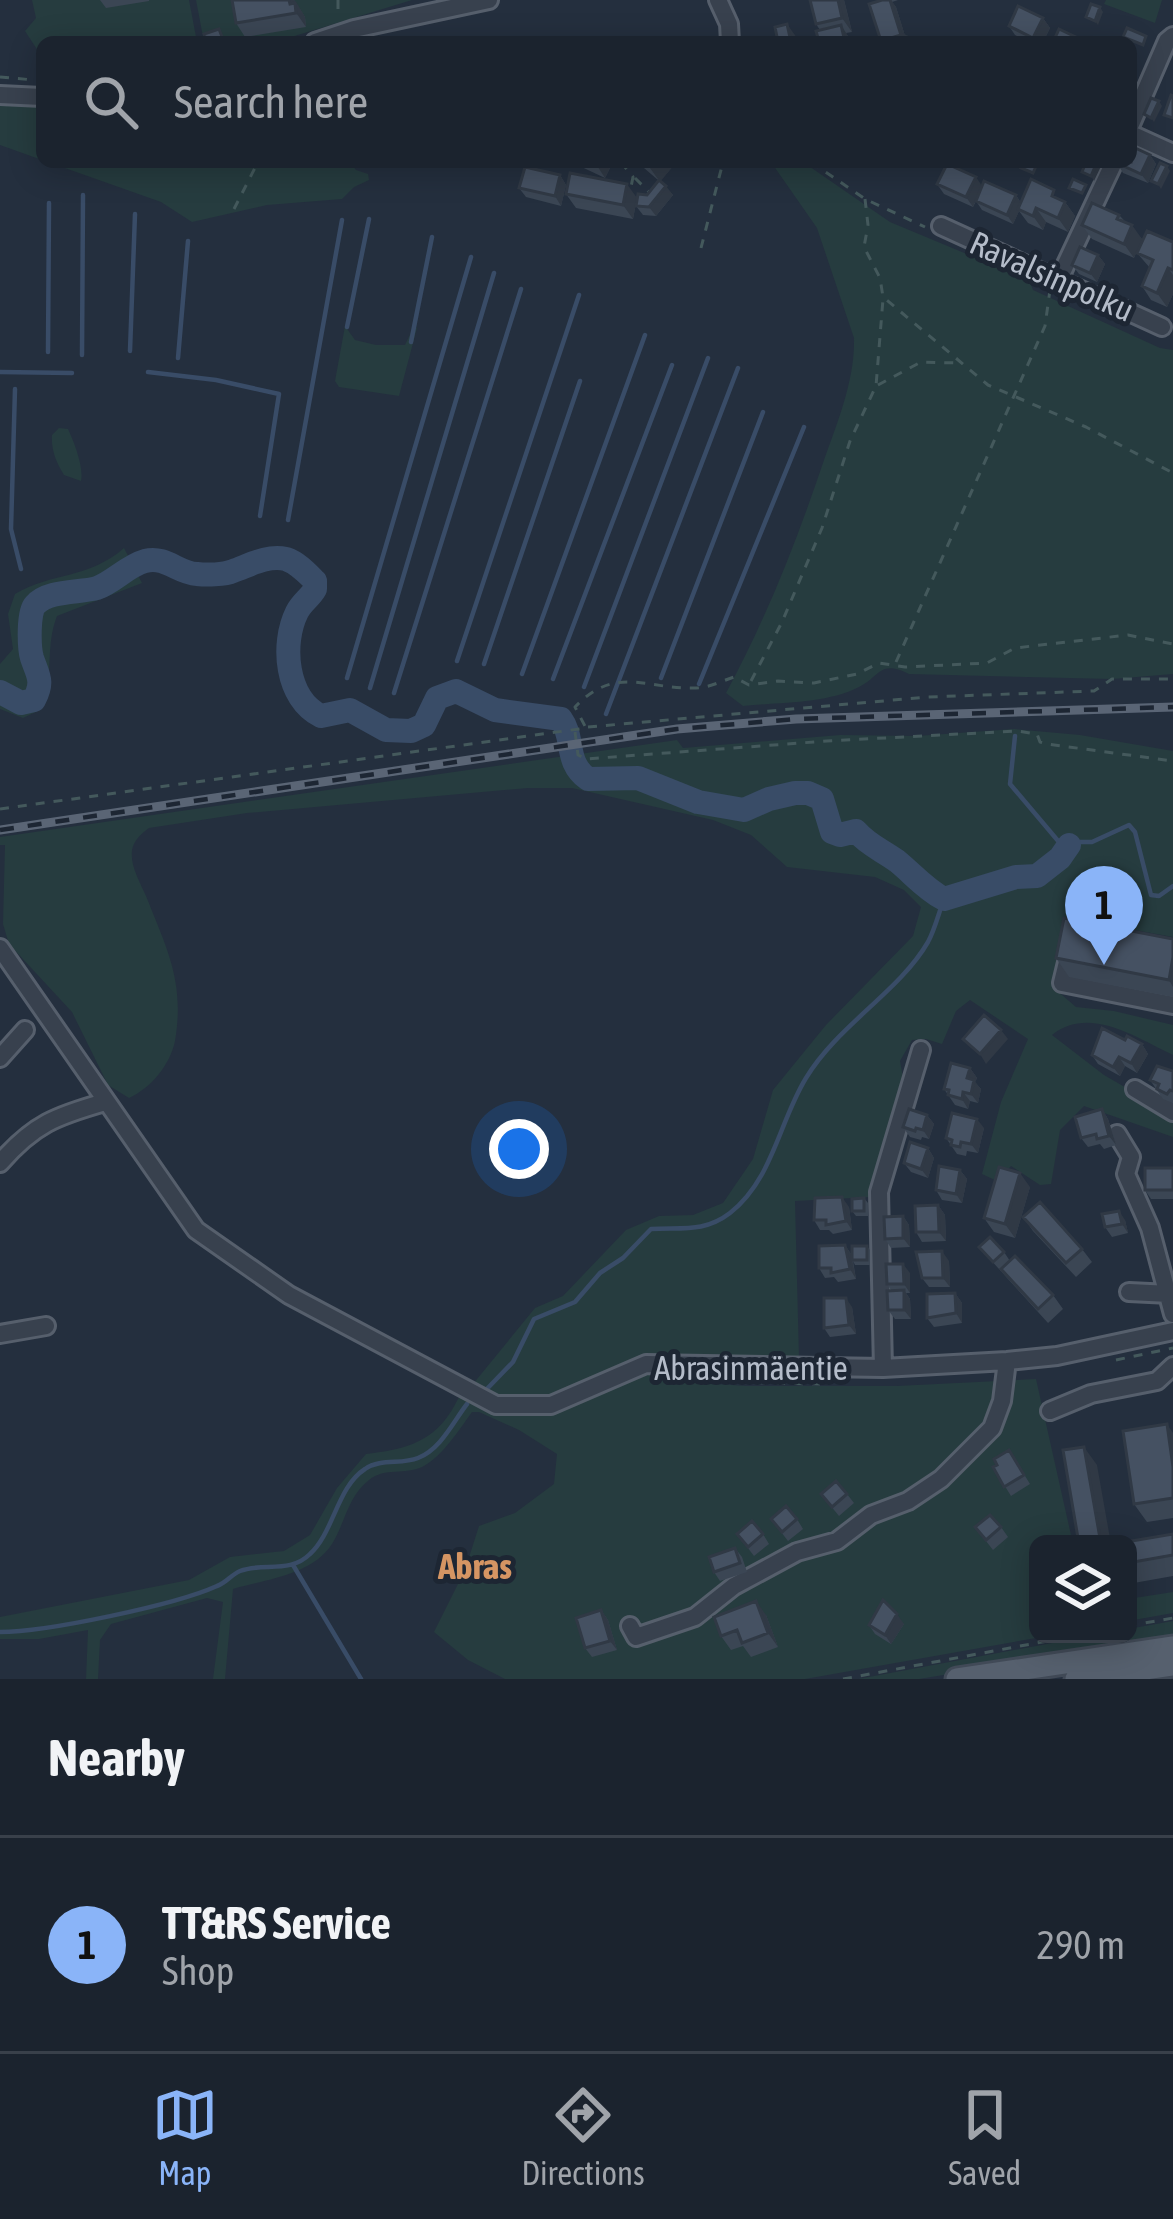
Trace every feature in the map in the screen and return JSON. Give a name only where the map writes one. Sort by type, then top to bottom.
[{"type":"main road","points":[[1103,1674],[1173,1647]]},
{"type":"main road","points":[[957,1679],[1103,1674],[1173,1666]]},
{"type":"street","points":[[333,36],[489,0]]},
{"type":"street","points":[[718,0],[732,36]]},
{"type":"street","points":[[1137,110],[1173,36]]},
{"type":"street","points":[[0,95],[36,97]]},
{"type":"street","points":[[1137,137],[1173,153]]},
{"type":"street","points":[[1057,282],[1111,168]]},
{"type":"street","name":"Ravalsinpolku","points":[[936,228],[1162,327]]},
{"type":"street","points":[[1076,927],[1062,983],[1173,1005]]},
{"type":"street","name":"Abrasinmäentie","points":[[0,948],[196,1230],[289,1295],[479,1396],[509,1407],[551,1406],[646,1364],[883,1368],[1006,1361],[1057,1356],[1173,1331]]},
{"type":"street","points":[[0,1058],[25,1030]]},
{"type":"street","points":[[883,1368],[879,1192],[921,1050]]},
{"type":"street","points":[[1135,1089],[1173,1112]]},
{"type":"street","points":[[0,1163],[26,1133],[66,1113],[105,1102]]},
{"type":"street","points":[[1117,1134],[1131,1157],[1126,1174],[1150,1228],[1173,1314]]},
{"type":"street","points":[[1129,1292],[1169,1294]]},
{"type":"street","points":[[0,1334],[46,1326]]},
{"type":"street","points":[[630,1626],[636,1637],[695,1617],[732,1599],[734,1586],[797,1552],[837,1541],[872,1515],[908,1501],[940,1479],[992,1428],[1002,1401],[1006,1361]]},
{"type":"street","points":[[1050,1412],[1091,1394],[1157,1381],[1173,1366]]},
{"type":"path","points":[[338,0],[338,23]]},
{"type":"path","points":[[0,77],[36,80]]},
{"type":"path","points":[[234,208],[253,168]]},
{"type":"path","points":[[626,168],[633,177]]},
{"type":"path","points":[[700,248],[721,168]]},
{"type":"path","points":[[820,168],[865,199],[936,228]]},
{"type":"path","points":[[749,685],[782,622],[822,528],[850,441],[877,386],[883,297],[880,278],[864,247],[865,199]]},
{"type":"path","points":[[895,663],[1045,326],[1050,290],[1057,282]]},
{"type":"path","points":[[883,297],[988,385],[1086,427],[1173,473]]},
{"type":"path","points":[[877,386],[921,362],[958,363]]},
{"type":"path","points":[[586,728],[575,707],[587,694],[618,680],[699,688],[734,677],[749,685],[814,683],[857,674],[879,663],[905,667],[987,663],[1015,648],[1128,635],[1173,644]]},
{"type":"path","points":[[0,809],[586,728],[928,697],[1094,692],[1112,679],[1173,679]]},
{"type":"path","points":[[575,730],[578,754],[586,760],[1017,731],[1036,734],[1047,744],[1173,761]]},
{"type":"path","points":[[1137,1624],[1173,1618]]},
{"type":"path","points":[[844,1679],[1037,1643]]},
{"type":"green space","points":[[32,0],[189,0],[196,36],[36,36],[36,48],[25,31],[36,18]]},
{"type":"green space","points":[[196,0],[412,0],[295,36],[203,36]]},
{"type":"green space","points":[[1106,0],[1162,0],[1155,23],[1104,4]]},
{"type":"green space","points":[[0,105],[36,106],[36,158],[0,145]]},
{"type":"green space","points":[[65,168],[354,168],[368,174],[369,180],[342,199],[267,205],[192,222],[161,202]]},
{"type":"green space","points":[[775,168],[812,168],[890,222],[1029,280],[1033,290],[1173,350],[1173,674],[1112,679],[909,674],[891,668],[846,693],[818,699],[743,706],[726,693],[802,522],[852,370],[854,338],[817,228]]},
{"type":"green space","points":[[345,326],[355,340],[376,345],[405,345],[414,326],[417,328],[399,396],[339,387],[335,381]]},
{"type":"green space","points":[[59,428],[68,429],[80,462],[81,481],[64,475],[56,461],[52,435]]},
{"type":"green space","points":[[124,548],[142,583],[57,616],[42,709],[23,718],[0,709],[0,664],[13,649],[8,614],[15,594],[97,565]]},
{"type":"green space","points":[[1014,729],[1173,751],[1173,937],[1074,919],[1055,989],[1076,1007],[1173,1025],[1173,1055],[1097,1024],[1082,1023],[1052,1035],[1104,1075],[1173,1115],[1173,1137],[1084,1106],[1060,1130],[1051,1184],[1040,1185],[1011,1166],[997,1181],[982,1174],[1001,1102],[1028,1039],[970,1000],[956,1011],[942,1044],[912,1040],[900,1061],[905,1088],[871,1197],[795,1201],[799,1358],[671,1356],[671,1369],[892,1374],[892,1378],[671,1375],[670,1381],[897,1386],[1036,1379],[1071,1535],[1029,1535],[1029,1639],[805,1679],[505,1679],[468,1660],[434,1632],[465,1570],[479,1526],[515,1513],[554,1484],[557,1454],[479,1412],[472,1412],[429,1463],[382,1474],[362,1486],[332,1544],[313,1563],[233,1589],[225,1679],[213,1679],[223,1602],[207,1598],[111,1624],[100,1640],[98,1679],[86,1679],[88,1630],[39,1639],[0,1639],[0,1617],[189,1580],[230,1557],[284,1551],[310,1535],[337,1488],[366,1454],[402,1447],[433,1432],[535,1308],[563,1296],[626,1230],[659,1216],[693,1215],[723,1203],[753,1159],[773,1090],[826,1025],[913,936],[921,907],[904,890],[875,877],[787,867],[751,835],[713,820],[572,788],[247,813],[149,828],[134,843],[132,862],[172,966],[177,1020],[175,1041],[164,1067],[129,1098],[108,1085],[72,1012],[9,944],[3,924],[5,845],[0,845],[0,837],[677,740],[683,748],[840,735],[917,736]]},
{"type":"green space","points":[[1173,1592],[1173,1613],[1137,1619],[1137,1598]]},
{"type":"green space","points":[[1173,1621],[1173,1637],[1137,1643],[1137,1627]]},
{"type":"green space","points":[[1052,1643],[1137,1643],[919,1679],[858,1679]]},
{"type":"building","points":[[232,0],[289,0],[295,3],[296,13],[236,23]]},
{"type":"building","points":[[810,0],[838,0],[842,18],[816,24]]},
{"type":"building","points":[[890,0],[901,35],[879,36],[869,4]]},
{"type":"building","points":[[1091,4],[1100,7],[1095,21],[1086,17]]},
{"type":"building","points":[[1018,6],[1043,18],[1034,36],[1009,26]]},
{"type":"building","points":[[787,24],[790,36],[777,36],[775,27]]},
{"type":"building","points":[[841,25],[844,36],[817,36],[816,31]]},
{"type":"building","points":[[1127,28],[1146,36],[1143,45],[1137,43],[1137,36],[1123,36]]},
{"type":"building","points":[[1173,96],[1173,118],[1164,115]]},
{"type":"building","points":[[1151,98],[1159,101],[1151,118],[1144,114]]},
{"type":"building","points":[[1137,149],[1150,155],[1141,174],[1128,168],[1137,168]]},
{"type":"building","points":[[1160,163],[1167,166],[1158,184],[1151,181]]},
{"type":"building","points":[[525,168],[560,175],[555,196],[519,188]]},
{"type":"building","points":[[945,168],[976,177],[966,197],[937,184]]},
{"type":"building","points":[[570,173],[627,184],[623,205],[566,194]]},
{"type":"building","points":[[1031,179],[1054,190],[1052,196],[1065,202],[1058,218],[1036,208],[1033,216],[1018,209]]},
{"type":"building","points":[[1073,179],[1086,185],[1082,193],[1069,188]]},
{"type":"building","points":[[659,180],[666,186],[649,207],[636,206],[638,194],[647,195]]},
{"type":"building","points":[[984,181],[1016,195],[1007,215],[976,201]]},
{"type":"building","points":[[1092,203],[1132,225],[1124,244],[1082,225]]},
{"type":"building","points":[[1147,231],[1173,242],[1173,270],[1168,268],[1157,293],[1142,286],[1153,260],[1137,253]]},
{"type":"building","points":[[1080,247],[1098,255],[1090,273],[1072,265]]},
{"type":"building","points":[[1064,918],[1173,939],[1169,980],[1056,958]]},
{"type":"building","points":[[984,1015],[1001,1030],[980,1054],[963,1039]]},
{"type":"building","points":[[1102,1028],[1142,1044],[1131,1063],[1119,1057],[1113,1067],[1092,1055]]},
{"type":"building","points":[[951,1063],[970,1068],[967,1078],[974,1080],[971,1094],[963,1092],[962,1099],[944,1089]]},
{"type":"building","points":[[1157,1066],[1173,1071],[1173,1091],[1167,1094],[1150,1080]]},
{"type":"building","points":[[909,1109],[927,1115],[923,1130],[903,1127]]},
{"type":"building","points":[[1102,1109],[1109,1136],[1081,1138],[1075,1117]]},
{"type":"building","points":[[952,1113],[977,1119],[971,1144],[951,1145],[952,1140],[946,1138]]},
{"type":"building","points":[[910,1142],[928,1148],[921,1169],[904,1163]]},
{"type":"building","points":[[939,1166],[960,1170],[956,1194],[936,1190]]},
{"type":"building","points":[[999,1167],[1020,1173],[1005,1224],[984,1218]]},
{"type":"building","points":[[1145,1168],[1173,1168],[1173,1190],[1145,1190]]},
{"type":"building","points":[[842,1197],[846,1221],[826,1225],[826,1220],[814,1220],[815,1198]]},
{"type":"building","points":[[864,1198],[864,1211],[852,1211],[852,1199]]},
{"type":"building","points":[[1040,1202],[1082,1249],[1066,1263],[1023,1217]]},
{"type":"building","points":[[938,1205],[939,1232],[916,1232],[915,1206]]},
{"type":"building","points":[[1119,1211],[1122,1224],[1105,1227],[1102,1214]]},
{"type":"building","points":[[903,1216],[903,1238],[885,1239],[884,1217]]},
{"type":"building","points":[[990,1237],[1004,1252],[993,1262],[979,1247]]},
{"type":"building","points":[[845,1245],[850,1269],[831,1273],[831,1268],[819,1268],[819,1246]]},
{"type":"building","points":[[852,1246],[867,1246],[867,1260],[852,1260]]},
{"type":"building","points":[[942,1251],[943,1278],[922,1278],[916,1252]]},
{"type":"building","points":[[1015,1256],[1053,1295],[1038,1309],[1001,1269]]},
{"type":"building","points":[[886,1264],[903,1264],[904,1284],[887,1284]]},
{"type":"building","points":[[904,1290],[904,1310],[888,1310],[887,1291]]},
{"type":"building","points":[[955,1293],[956,1313],[927,1318],[927,1294]]},
{"type":"building","points":[[824,1298],[846,1298],[849,1325],[824,1328]]},
{"type":"building","points":[[1167,1424],[1173,1498],[1134,1504],[1123,1431]]},
{"type":"building","points":[[1084,1447],[1099,1535],[1077,1535],[1063,1450]]},
{"type":"building","points":[[1009,1450],[1024,1475],[1004,1487],[993,1467],[997,1465],[994,1459]]},
{"type":"building","points":[[836,1481],[847,1494],[832,1507],[821,1494]]},
{"type":"building","points":[[786,1506],[797,1519],[782,1532],[771,1519]]},
{"type":"building","points":[[990,1515],[1001,1527],[986,1540],[975,1527]]},
{"type":"building","points":[[752,1521],[763,1534],[748,1547],[737,1534]]},
{"type":"building","points":[[1173,1534],[1173,1555],[1137,1561],[1137,1540]]},
{"type":"building","points":[[735,1548],[740,1563],[714,1572],[709,1557]]},
{"type":"building","points":[[883,1600],[897,1614],[885,1635],[869,1625]]},
{"type":"building","points":[[756,1601],[768,1633],[742,1643],[737,1630],[721,1636],[714,1617]]},
{"type":"building","points":[[601,1610],[610,1641],[585,1648],[576,1618]]},
{"type":"waterway","points":[[82,355],[83,195]]},
{"type":"waterway","points":[[48,352],[49,203]]},
{"type":"waterway","points":[[130,351],[135,214]]},
{"type":"waterway","points":[[347,327],[369,219]]},
{"type":"waterway","points":[[288,520],[342,220]]},
{"type":"waterway","points":[[411,342],[432,237]]},
{"type":"waterway","points":[[178,358],[188,241]]},
{"type":"waterway","points":[[347,678],[471,257]]},
{"type":"waterway","points":[[370,688],[494,273]]},
{"type":"waterway","points":[[394,693],[521,289]]},
{"type":"waterway","points":[[457,661],[579,295]]},
{"type":"waterway","points":[[522,674],[645,335]]},
{"type":"waterway","points":[[584,687],[708,358]]},
{"type":"waterway","points":[[553,679],[672,365]]},
{"type":"waterway","points":[[606,714],[738,368]]},
{"type":"waterway","points":[[0,372],[72,373]]},
{"type":"waterway","points":[[148,372],[279,394],[260,516]]},
{"type":"waterway","points":[[484,664],[580,381]]},
{"type":"waterway","points":[[15,389],[11,529],[21,569]]},
{"type":"waterway","points":[[661,678],[763,412]]},
{"type":"waterway","points":[[699,684],[804,427]]},
{"type":"waterway","points":[[0,692],[21,703],[34,700],[39,683],[31,653],[31,615],[41,600],[97,588],[145,561],[210,575],[265,559],[286,559],[315,581],[315,589],[292,625],[288,654],[300,697],[321,716],[350,710],[386,730],[411,731],[424,725],[437,698],[456,691],[495,710],[561,719],[576,765],[588,779],[638,778],[698,802],[744,810],[769,799],[808,793],[822,799],[832,832],[856,831],[944,899],[1016,877],[1037,876],[1069,845]]},
{"type":"waterway","points":[[1015,736],[1010,784],[1059,842],[1092,842],[1129,825],[1135,832],[1151,895],[1159,896],[1173,886]]},
{"type":"waterway","points":[[482,1394],[513,1362],[534,1319],[575,1302],[651,1229],[711,1224],[745,1199],[766,1167],[806,1078],[834,1041],[916,960],[944,899]]},
{"type":"waterway","points":[[0,1632],[142,1609],[217,1586],[240,1571],[302,1560],[318,1545],[356,1477],[371,1466],[426,1454],[467,1404]]},
{"type":"waterway","points":[[293,1565],[361,1679]]},
{"type":"railway","points":[[0,830],[677,729],[796,719],[1173,707]]},
{"type":"place","name":"TT&RS Service","points":[[1104,965]]},
{"type":"district","name":"Abras","points":[[475,1566]]}]
